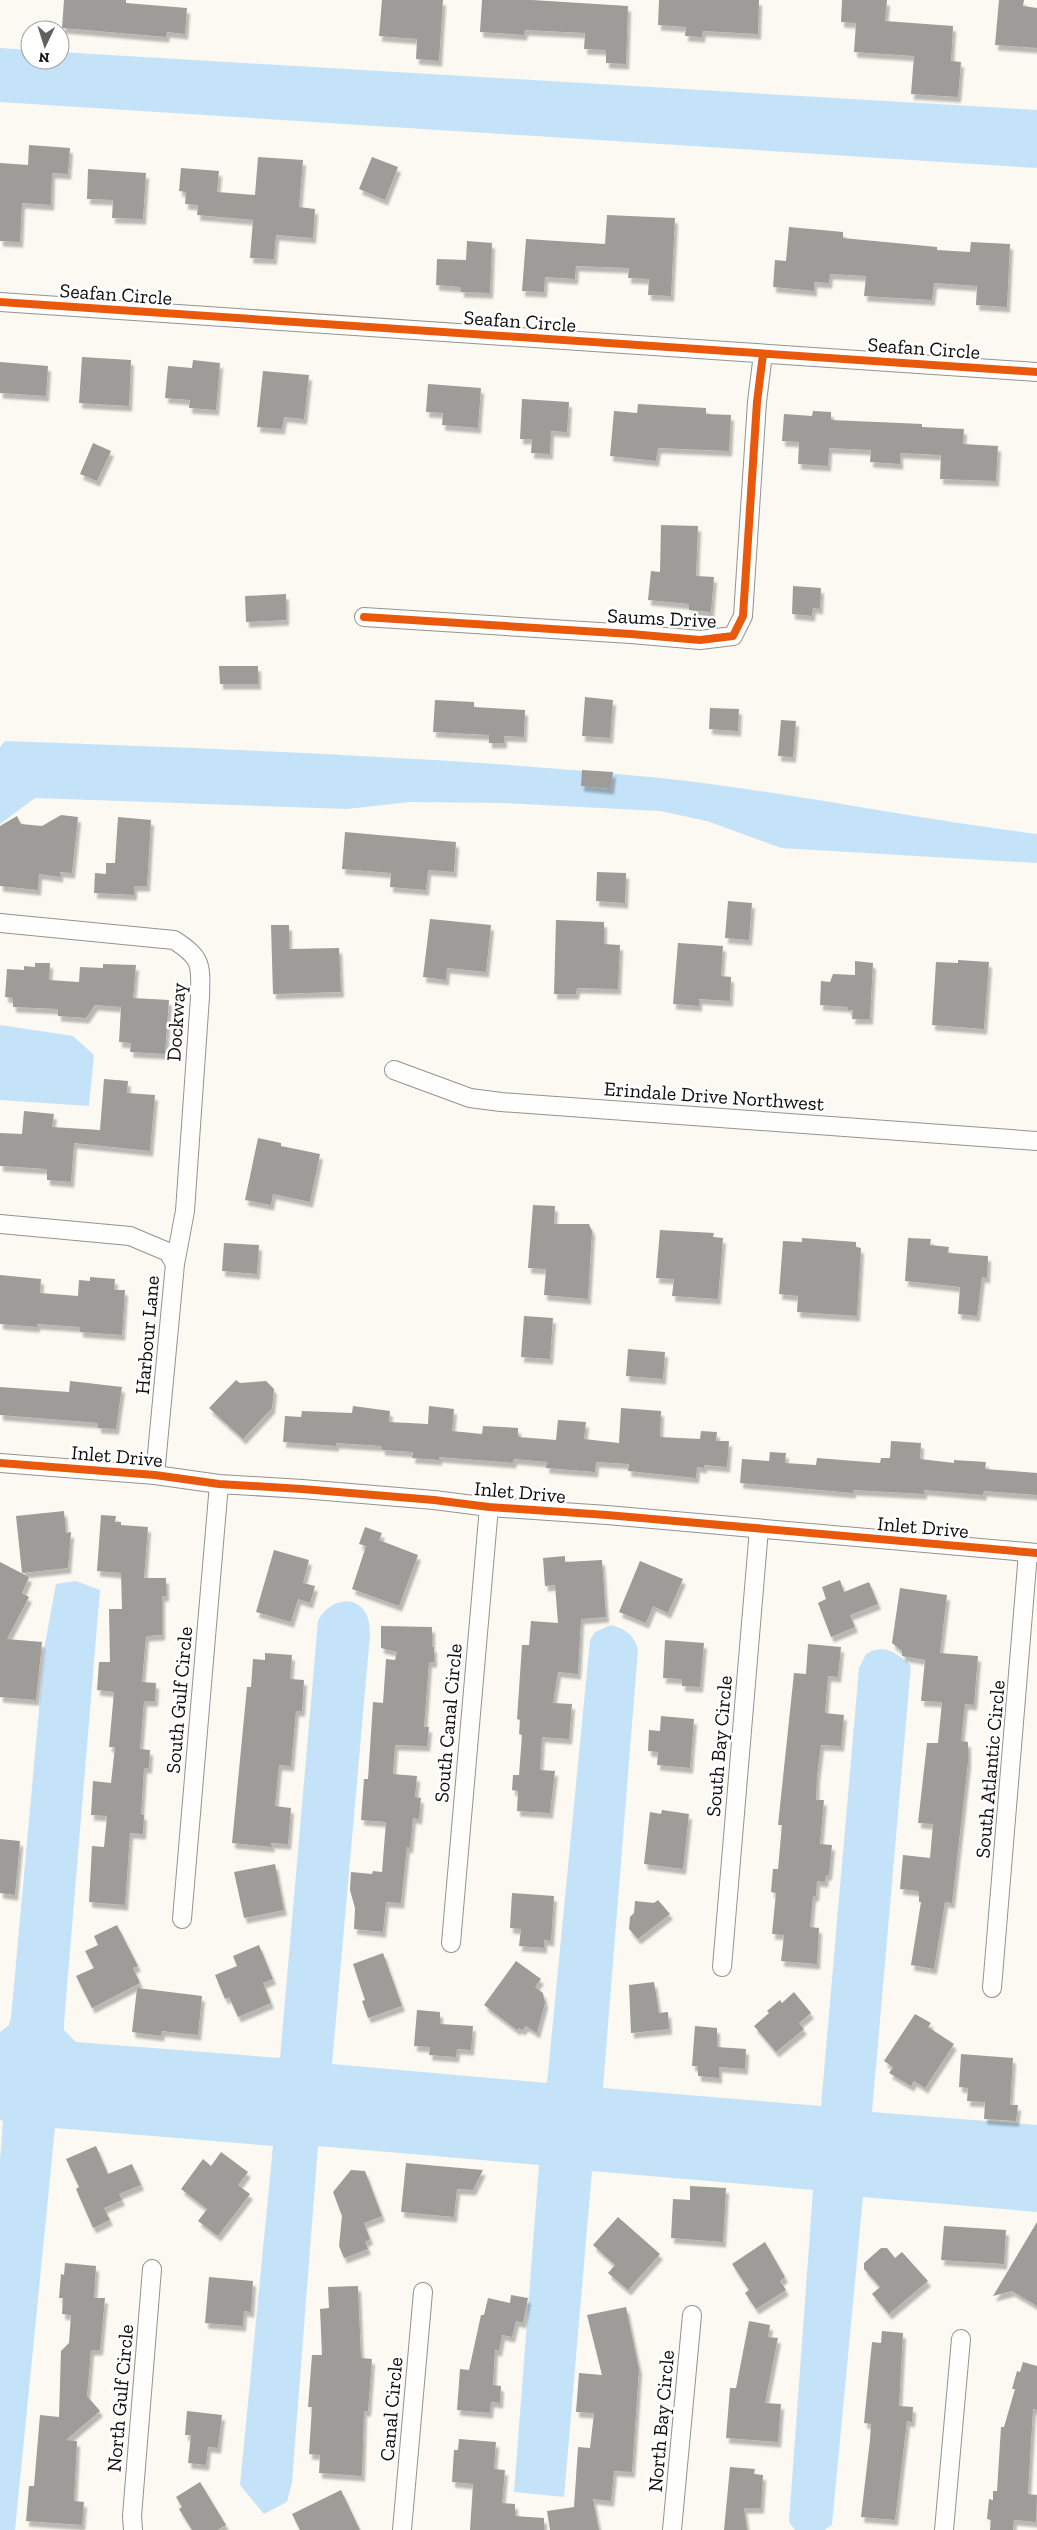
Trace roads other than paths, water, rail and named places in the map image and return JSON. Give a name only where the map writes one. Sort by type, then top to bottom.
[{"type":"street","name":"Seafan Circle","points":[[0,302],[1037,372]]},
{"type":"street","name":"Saums Drive","points":[[364,618],[622,633],[700,640],[733,636],[742,616],[762,354]]},
{"type":"street","name":"Dockway","points":[[0,923],[174,940],[194,953],[201,974],[200,997],[185,1212],[175,1264]]},
{"type":"street","name":"Erindale Drive Northwest","points":[[394,1070],[470,1098],[501,1102],[1037,1141]]},
{"type":"street","name":"Harbour Lane","points":[[0,1224],[130,1236],[168,1252],[175,1264],[155,1475]]},
{"type":"street","name":"Inlet Drive","points":[[0,1463],[155,1475],[219,1484],[416,1498],[489,1507],[1032,1553]]},
{"type":"street","name":"South Gulf Circle","points":[[182,1919],[219,1484]]},
{"type":"street","name":"South Canal Circle","points":[[452,1943],[489,1507]]},
{"type":"street","name":"South Bay Circle","points":[[722,1967],[759,1529]]},
{"type":"street","name":"South Atlantic Circle","points":[[992,1988],[1032,1553]]},
{"type":"street","name":"North Gulf Circle","points":[[133,2530],[132,2516],[152,2269]]},
{"type":"street","name":"Canal Circle","points":[[402,2530],[423,2292]]},
{"type":"street","name":"North Bay Circle","points":[[672,2530],[692,2315]]},
{"type":"street","points":[[944,2530],[961,2339]]},
{"type":"water","points":[[0,48],[20,49],[20,70],[70,70],[70,53],[1037,110],[1037,168],[0,102]]},
{"type":"water","points":[[5,741],[409,758],[650,777],[747,789],[1037,834],[1037,863],[781,848],[707,821],[660,811],[503,803],[410,802],[347,809],[35,798],[0,824],[0,747]]},
{"type":"water","points":[[0,1025],[73,1036],[94,1055],[89,1106],[0,1100]]},
{"type":"water","points":[[76,1581],[100,1590],[64,2023],[64,2030],[76,2042],[280,2058],[318,1621],[327,1609],[340,1602],[347,1601],[360,1606],[365,1612],[369,1620],[370,1635],[332,2064],[547,2083],[590,1640],[595,1632],[611,1625],[628,1633],[634,1639],[638,1649],[603,2088],[821,2106],[859,1668],[866,1654],[879,1649],[890,1651],[911,1665],[872,2112],[1037,2125],[1037,2212],[863,2197],[832,2525],[824,2530],[795,2530],[789,2522],[813,2190],[592,2171],[564,2497],[514,2492],[539,2165],[318,2146],[292,2482],[287,2502],[264,2514],[240,2485],[273,2146],[55,2128],[15,2530],[0,2530],[0,2160],[3,2121],[0,2120],[0,2032],[9,2025],[11,2018],[45,1644],[56,1584]]}]
